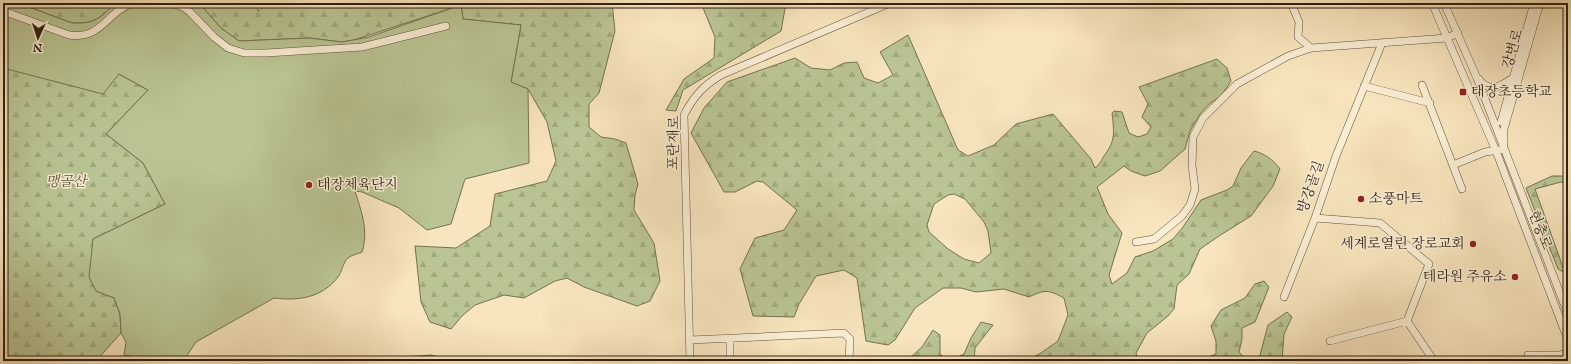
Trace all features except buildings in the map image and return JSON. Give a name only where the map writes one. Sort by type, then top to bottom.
[{"type":"street","points":[[3,11],[69,35],[80,36],[97,30],[119,10],[133,3]]},
{"type":"street","points":[[171,3],[183,7],[190,12],[214,37],[228,48],[244,54],[266,54],[362,47],[446,26]]},
{"type":"street","name":"포란재로","points":[[690,361],[684,115],[692,101],[706,84],[721,75],[890,3]]},
{"type":"street","points":[[1291,3],[1299,22],[1298,37],[1311,48]]},
{"type":"street","name":"현충로","points":[[1432,3],[1494,148],[1568,340]]},
{"type":"street","name":"현충로","points":[[1444,3],[1458,33],[1568,314]]},
{"type":"street","name":"강변로","points":[[1502,145],[1502,130],[1513,78],[1534,3]]},
{"type":"street","name":"강변로","points":[[1502,130],[1540,3]]},
{"type":"street","points":[[1136,242],[1154,239],[1182,216],[1190,206],[1195,189],[1192,165],[1193,137],[1203,118],[1237,84],[1288,56],[1311,48],[1448,38],[1458,33]]},
{"type":"street","name":"방강골길","points":[[1284,298],[1315,218],[1336,156],[1382,43]]},
{"type":"street","points":[[1470,64],[1482,84],[1489,87],[1497,87],[1513,78]]},
{"type":"street","points":[[1422,85],[1462,189]]},
{"type":"street","points":[[1364,86],[1430,103]]},
{"type":"street","points":[[1453,165],[1502,145]]},
{"type":"street","points":[[1315,218],[1380,223],[1429,264],[1407,321]]},
{"type":"street","points":[[1330,341],[1407,321]]},
{"type":"street","points":[[1407,321],[1434,361]]},
{"type":"street","points":[[690,340],[844,333],[850,339],[850,361]]},
{"type":"street","points":[[730,338],[730,361]]},
{"type":"street","points":[[1528,355],[1560,355],[1568,353]]},
{"type":"green space","name":"태장체육단지","points":[[3,3],[18,3],[72,23],[80,23],[97,19],[116,3],[199,3],[221,28],[239,41],[309,38],[342,42],[369,37],[461,5],[463,19],[521,25],[511,82],[528,89],[529,163],[465,179],[451,224],[427,230],[399,208],[362,192],[355,191],[362,213],[365,236],[362,252],[348,258],[338,277],[325,290],[317,294],[301,298],[274,298],[196,342],[186,357],[178,361],[146,361],[143,358],[124,355],[126,342],[121,333],[120,314],[114,298],[96,291],[89,277],[93,239],[165,204],[143,163],[106,134],[148,90],[119,74],[103,94],[3,68]]},
{"type":"green space","points":[[18,3],[116,3],[97,19],[87,22],[72,23]]},
{"type":"green space","points":[[199,3],[257,3],[258,11],[269,3],[612,3],[615,31],[599,93],[589,104],[589,127],[601,137],[615,139],[626,143],[638,184],[635,195],[634,210],[654,243],[660,281],[650,301],[637,306],[584,287],[567,278],[555,281],[524,298],[504,295],[475,305],[462,316],[451,329],[430,322],[421,302],[415,246],[456,248],[490,226],[495,194],[547,181],[556,161],[547,122],[528,89],[511,82],[521,25],[463,19],[461,5],[354,40],[342,42],[309,38],[239,41],[221,28]]},
{"type":"green space","points":[[701,3],[786,3],[781,31],[683,90],[676,111],[666,110],[684,79],[714,58],[715,37]]},
{"type":"green space","points":[[908,35],[958,150],[968,156],[994,145],[1016,124],[1053,114],[1091,159],[1095,168],[1111,145],[1114,131],[1112,113],[1114,111],[1122,112],[1129,133],[1138,137],[1147,134],[1151,127],[1142,117],[1148,104],[1139,87],[1217,59],[1227,68],[1231,81],[1221,96],[1209,104],[1200,114],[1190,131],[1185,149],[1160,171],[1145,176],[1131,171],[1124,166],[1097,187],[1108,214],[1122,233],[1109,275],[1112,284],[1127,273],[1135,257],[1153,251],[1173,239],[1201,200],[1227,190],[1233,186],[1241,168],[1254,151],[1269,158],[1280,169],[1273,186],[1251,216],[1200,249],[1189,274],[1177,285],[1174,309],[1168,316],[1147,333],[1136,353],[1138,361],[1026,361],[1058,341],[1068,315],[1064,298],[1051,292],[1043,292],[1029,297],[1004,289],[976,292],[961,288],[943,288],[915,308],[895,340],[888,345],[866,341],[857,278],[844,270],[816,276],[799,304],[794,317],[753,316],[740,269],[755,238],[784,230],[797,210],[763,182],[757,181],[735,192],[724,192],[691,133],[704,108],[727,82],[795,58],[811,68],[830,70],[844,63],[857,62],[864,78],[878,83],[893,75],[880,52]],"holes":[[[954,194],[965,199],[984,222],[988,231],[991,253],[979,263],[964,259],[948,249],[929,232],[927,225],[934,204],[948,195]]]},
{"type":"green space","name":"맹골산","points":[[3,68],[119,74],[148,90],[106,134],[143,163],[165,204],[93,239],[96,291],[114,298],[120,314],[121,333],[96,361],[3,361]]},
{"type":"green space","points":[[1552,176],[1568,176],[1568,184],[1561,182],[1535,189],[1565,273],[1558,269],[1526,188]]},
{"type":"green space","points":[[1264,281],[1269,287],[1255,322],[1242,328],[1242,339],[1239,352],[1248,361],[1199,361],[1216,354],[1216,341],[1211,326],[1221,310],[1245,298],[1255,284]]},
{"type":"green space","points":[[1287,312],[1292,317],[1284,334],[1282,361],[1251,361],[1259,359],[1268,325]]},
{"type":"green space","points":[[981,322],[993,325],[975,348],[974,361],[949,361],[964,354],[971,338]]},
{"type":"green space","points":[[933,330],[940,335],[940,354],[948,361],[909,361],[910,358],[922,347]]},
{"type":"green space","points":[[431,355],[455,361],[351,361]]},
{"type":"place","name":"태장초등학교","points":[[1463,92]]},
{"type":"place","name":"태장체육단지","points":[[309,185]]},
{"type":"place","name":"소풍마트","points":[[1361,199]]},
{"type":"place","name":"세계로열린 장로교회","points":[[1473,244]]},
{"type":"place","name":"테라원 주유소","points":[[1515,277]]}]
